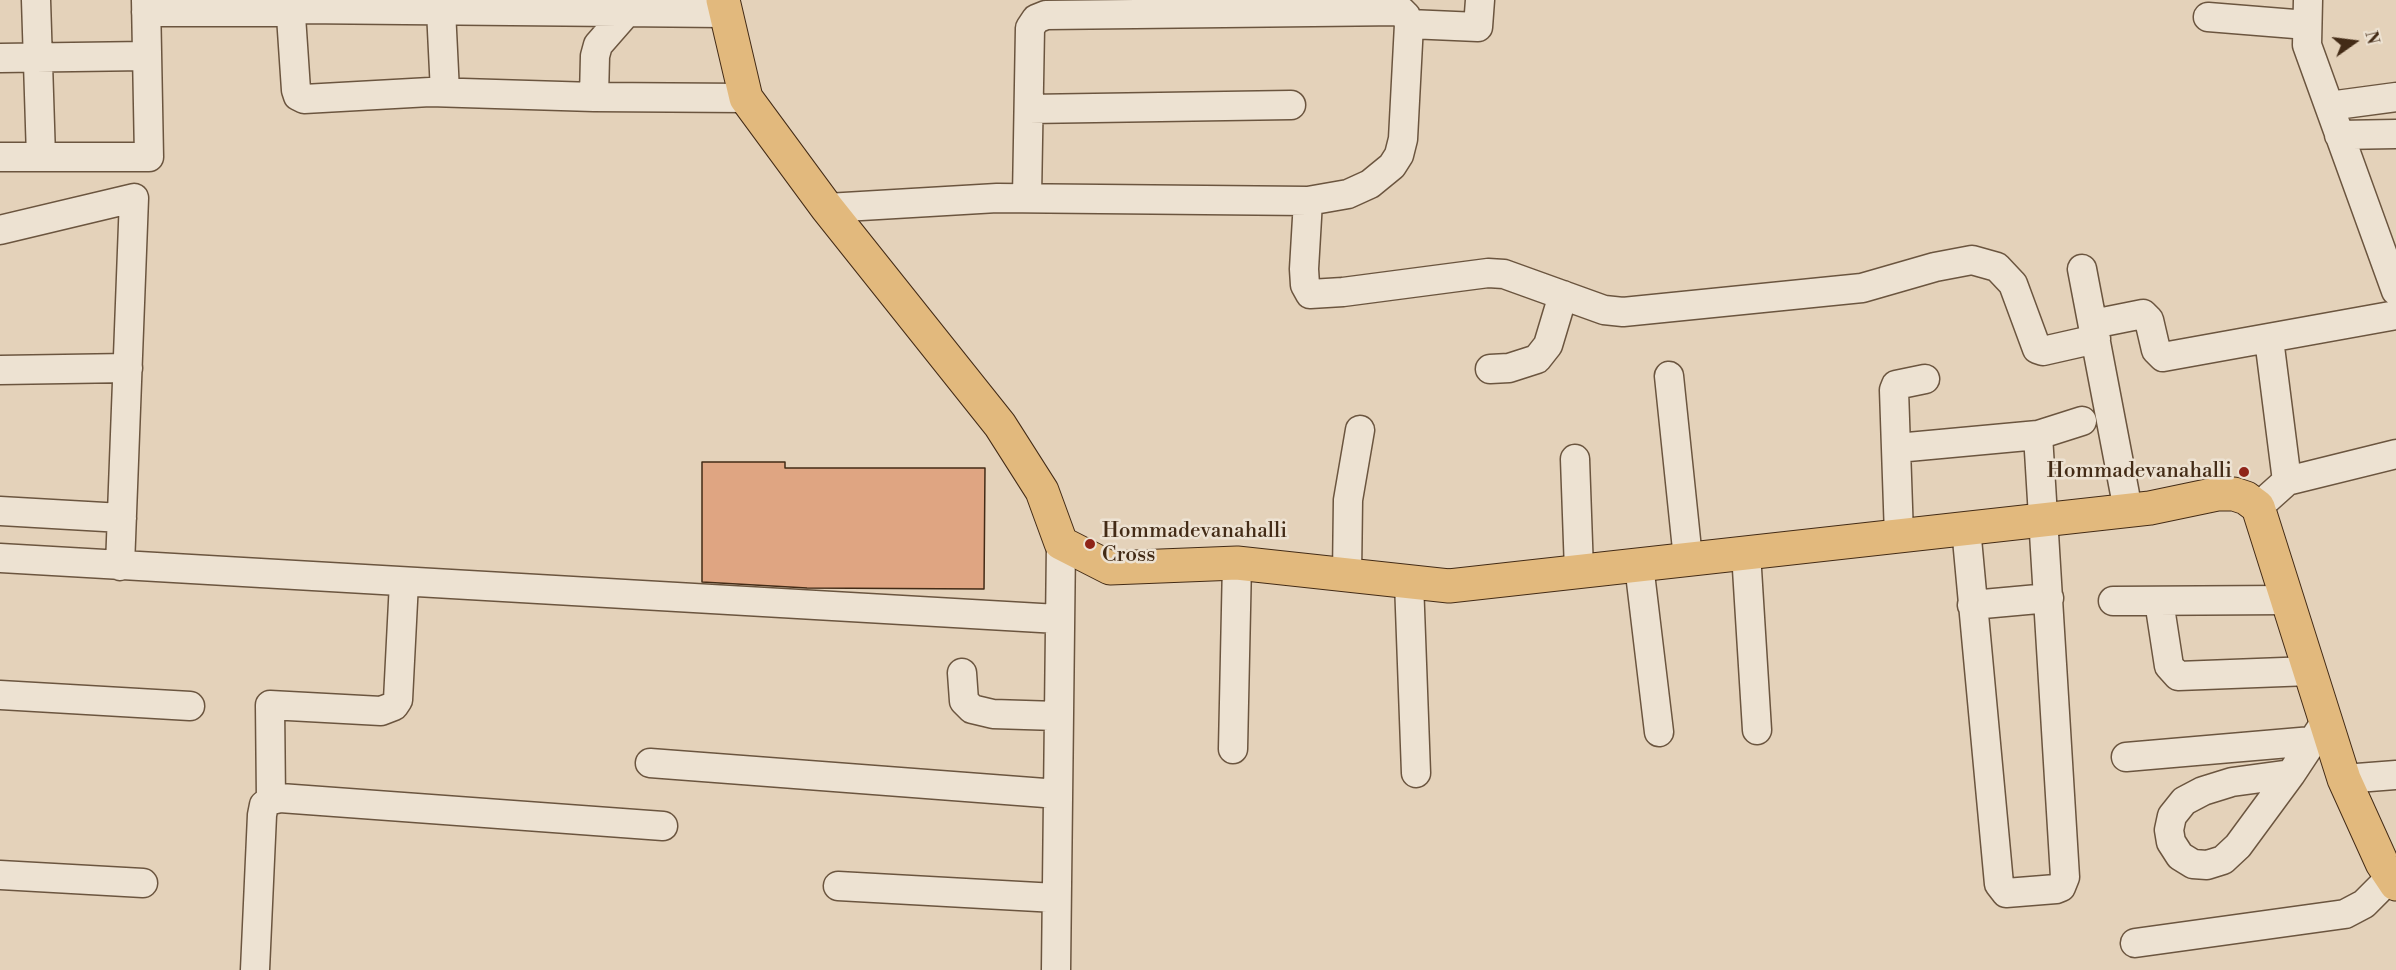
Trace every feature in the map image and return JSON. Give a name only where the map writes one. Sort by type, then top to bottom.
[{"type":"main road","points":[[723,7],[746,98],[827,208],[1000,424],[1042,491],[1061,543],[1110,568],[1237,563],[1449,586],[2128,510],[2217,494],[2246,498],[2258,507],[2288,600],[2310,671],[2319,731],[2393,881]]},
{"type":"street","points":[[36,0],[40,157]]},
{"type":"street","points":[[1409,24],[1478,27],[1480,0]]},
{"type":"street","points":[[0,157],[149,157],[146,6],[256,6],[292,12],[299,9],[626,13],[723,7]]},
{"type":"street","points":[[827,208],[1026,197],[1308,201],[1330,199],[1370,184],[1392,166],[1399,155],[1403,139],[1409,24],[1401,11],[1130,7],[1046,15],[1036,19],[1030,28],[1026,197]]},
{"type":"street","points":[[441,10],[445,92]]},
{"type":"street","points":[[292,12],[298,96],[304,99],[445,92],[594,98],[746,98]]},
{"type":"street","points":[[594,98],[595,56],[598,45],[626,13]]},
{"type":"street","points":[[2208,17],[2308,13],[2307,45],[2396,291]]},
{"type":"street","points":[[0,58],[146,56]]},
{"type":"street","points":[[2329,106],[2396,97]]},
{"type":"street","points":[[1029,109],[1291,105]]},
{"type":"street","points":[[2339,135],[2396,134]]},
{"type":"street","points":[[0,231],[134,198],[120,566]]},
{"type":"street","points":[[1308,201],[1304,269],[1305,285],[1310,294],[1343,292],[1488,273],[1504,274],[1604,310],[1623,312],[1862,288],[1935,267],[1972,260],[1997,267],[2013,284],[2037,349],[2043,351],[2143,314],[2149,320],[2156,350],[2163,357],[2396,315]]},
{"type":"street","points":[[2082,269],[2128,510]]},
{"type":"street","points":[[1490,369],[1509,368],[1537,359],[1548,345],[1563,295]]},
{"type":"street","points":[[2269,339],[2287,481]]},
{"type":"street","points":[[0,370],[128,368]]},
{"type":"street","points":[[1669,376],[1688,559]]},
{"type":"street","points":[[1899,536],[1896,385],[1925,379]]},
{"type":"street","points":[[1897,448],[2038,435],[2082,421]]},
{"type":"street","points":[[1347,575],[1348,500],[1360,430]]},
{"type":"street","points":[[1966,528],[1999,884],[2006,893],[2056,889],[2061,887],[2065,877],[2038,435]]},
{"type":"street","points":[[2258,507],[2287,481],[2396,454]]},
{"type":"street","points":[[1575,459],[1579,572]]},
{"type":"street","points":[[0,511],[122,518]]},
{"type":"street","points":[[1056,970],[1058,619],[1061,543]]},
{"type":"street","points":[[1746,553],[1756,730]]},
{"type":"street","points":[[0,558],[1058,619]]},
{"type":"street","points":[[1233,749],[1237,563]]},
{"type":"street","points":[[1639,565],[1659,732]]},
{"type":"street","points":[[270,800],[270,705],[381,711],[394,706],[398,699],[404,582]]},
{"type":"street","points":[[1408,582],[1416,772]]},
{"type":"street","points":[[1972,605],[2049,598]]},
{"type":"street","points":[[2113,601],[2288,600]]},
{"type":"street","points":[[2159,601],[2169,666],[2178,676],[2310,671]]},
{"type":"street","points":[[962,673],[964,701],[972,709],[993,714],[1058,716]]},
{"type":"street","points":[[0,695],[190,706]]},
{"type":"street","points":[[2126,757],[2319,731]]},
{"type":"street","points":[[2290,774],[2319,731]]},
{"type":"street","points":[[650,764],[1058,794]]},
{"type":"street","points":[[2344,779],[2396,775]]},
{"type":"street","points":[[255,970],[262,814],[264,805],[270,800],[280,798],[663,826]]},
{"type":"street","points":[[0,875],[142,883]]},
{"type":"street","points":[[2135,943],[2345,914],[2364,904],[2393,881]]},
{"type":"street","points":[[838,886],[1056,898]]},
{"type":"building","points":[[702,462],[785,462],[785,468],[985,468],[984,589],[807,588],[702,582]]},
{"type":"place","name":"Hommadevanahalli","points":[[2244,472]]},
{"type":"place","name":"Hommadevanahalli Cross","points":[[1090,544]]}]
